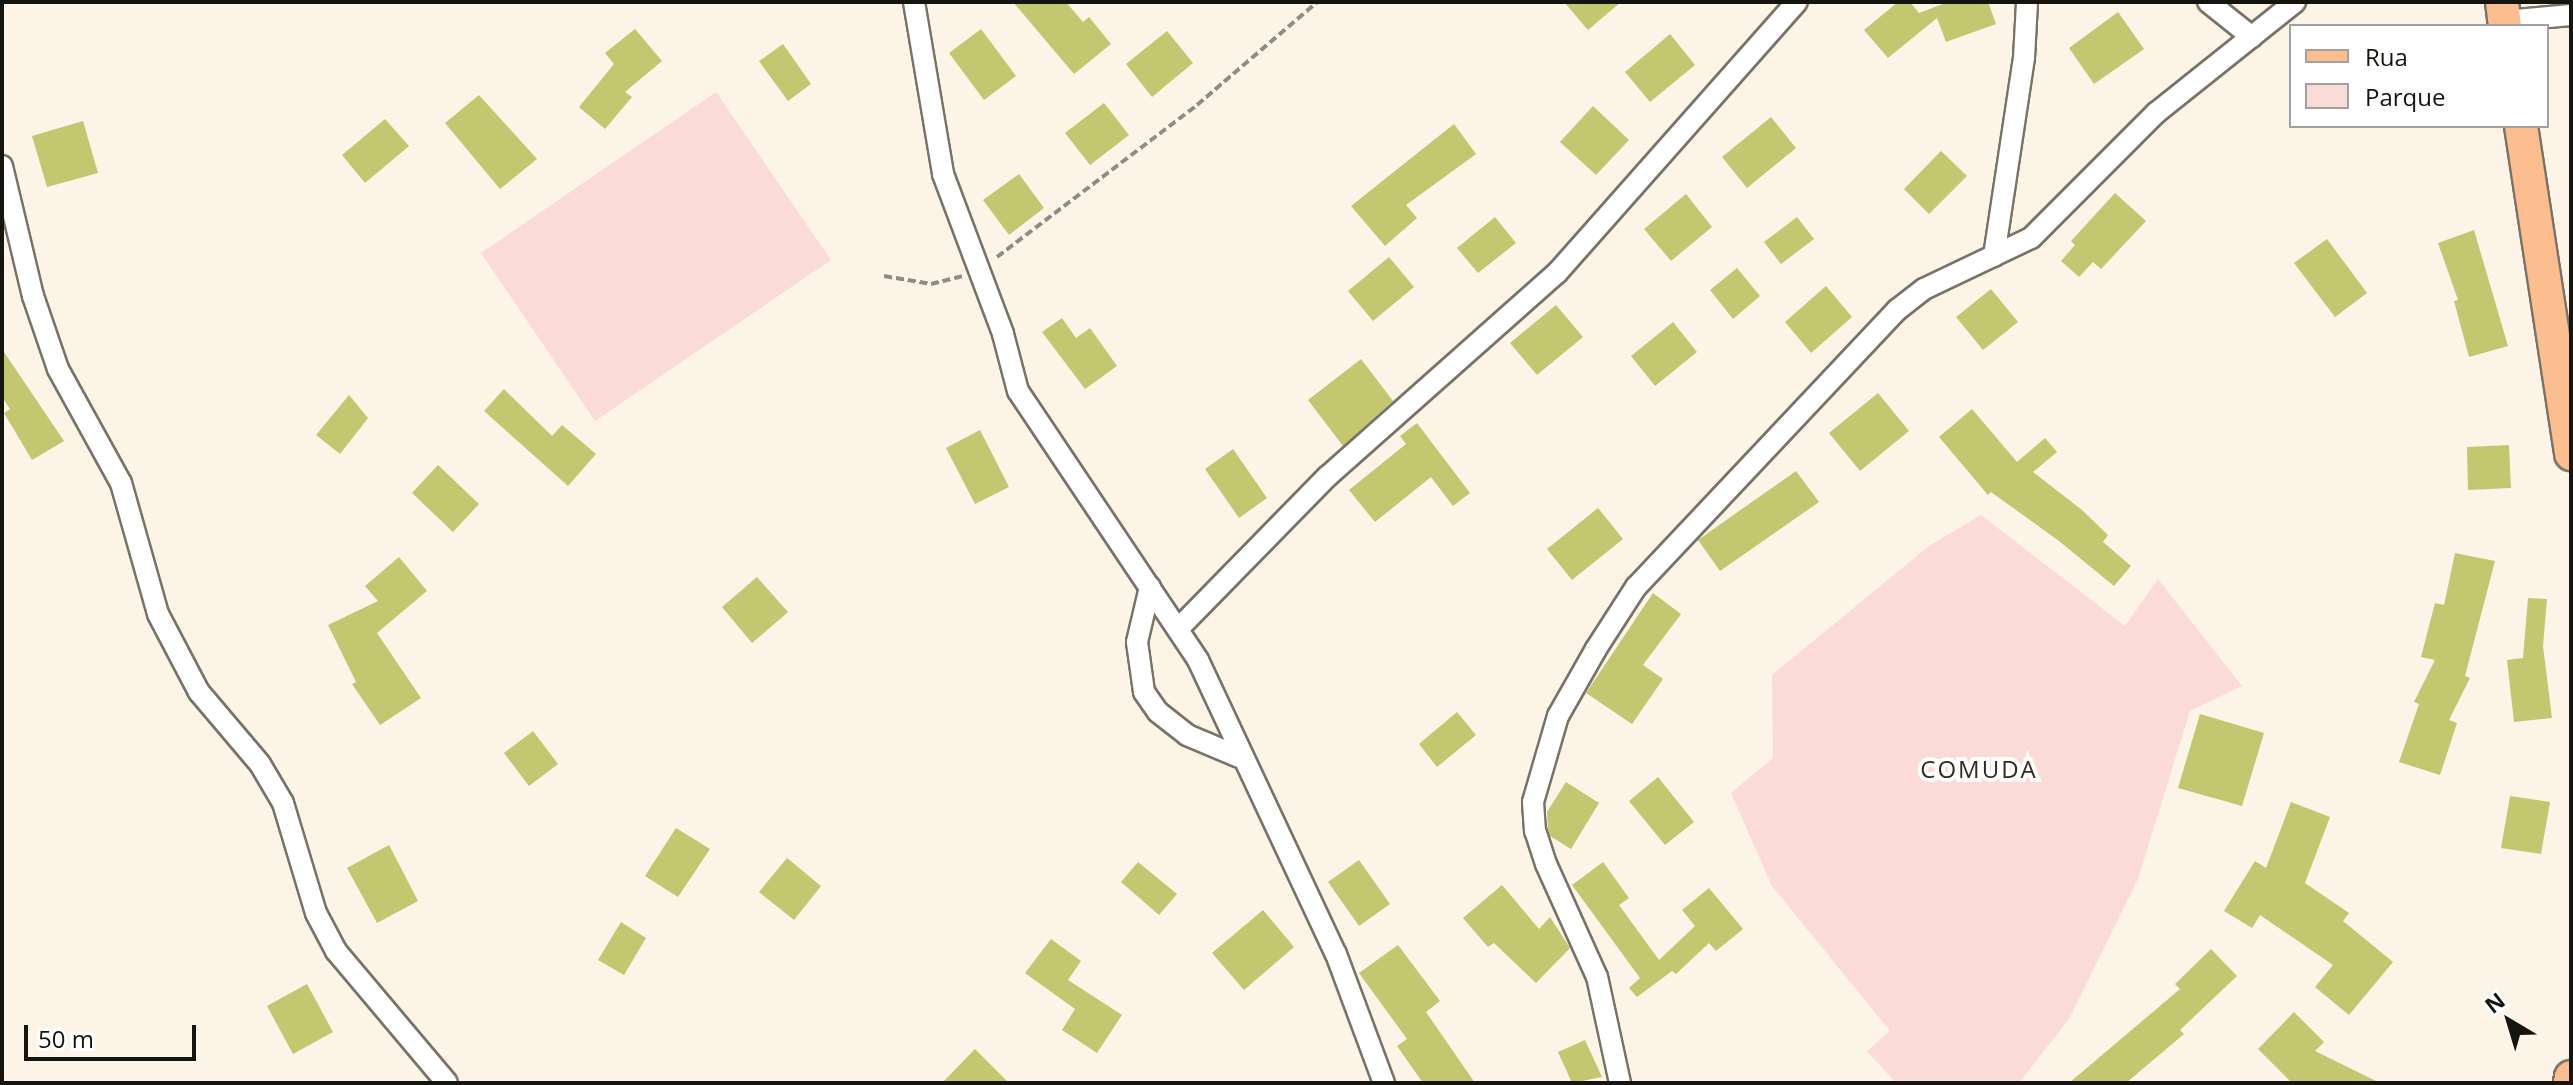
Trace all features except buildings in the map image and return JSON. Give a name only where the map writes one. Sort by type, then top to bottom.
[{"type":"main road","points":[[2521,128],[2571,454]]},
{"type":"street","points":[[914,2],[943,174],[980,271],[1018,391],[1178,629],[1224,715],[1239,757],[1336,954],[1384,1083]]},
{"type":"street","points":[[1178,629],[1328,476],[1557,273],[1797,2]]},
{"type":"street","points":[[1994,256],[2024,58],[2027,2]]},
{"type":"street","points":[[2208,2],[2252,37]]},
{"type":"street","points":[[1620,1083],[1597,977],[1535,831],[1538,775],[1558,716],[1636,587],[1788,429],[1852,353],[1924,289],[1994,256],[2053,220],[2156,113],[2295,2]]},
{"type":"street","points":[[2504,16],[2571,15]]},
{"type":"street","points":[[2,166],[53,355],[121,483],[158,614],[199,692],[260,764],[283,803],[316,913],[336,951],[447,1083]]},
{"type":"street","points":[[1150,587],[1137,642],[1144,692],[1158,712],[1187,735],[1239,757]]},
{"type":"path","points":[[884,276],[931,284],[980,271],[1197,105],[1317,2]]},
{"type":"green space","points":[[716,92],[831,260],[595,421],[481,253]]},
{"type":"green space","points":[[1981,515],[2125,626],[2158,579],[2242,686],[2190,711],[2138,879],[2069,1019],[2019,1083],[1896,1083],[1867,1051],[1890,1031],[1772,886],[1731,793],[1773,758],[1772,675],[1929,546]]},
{"type":"district","name":"COMUDA","points":[[1979,769]]}]
